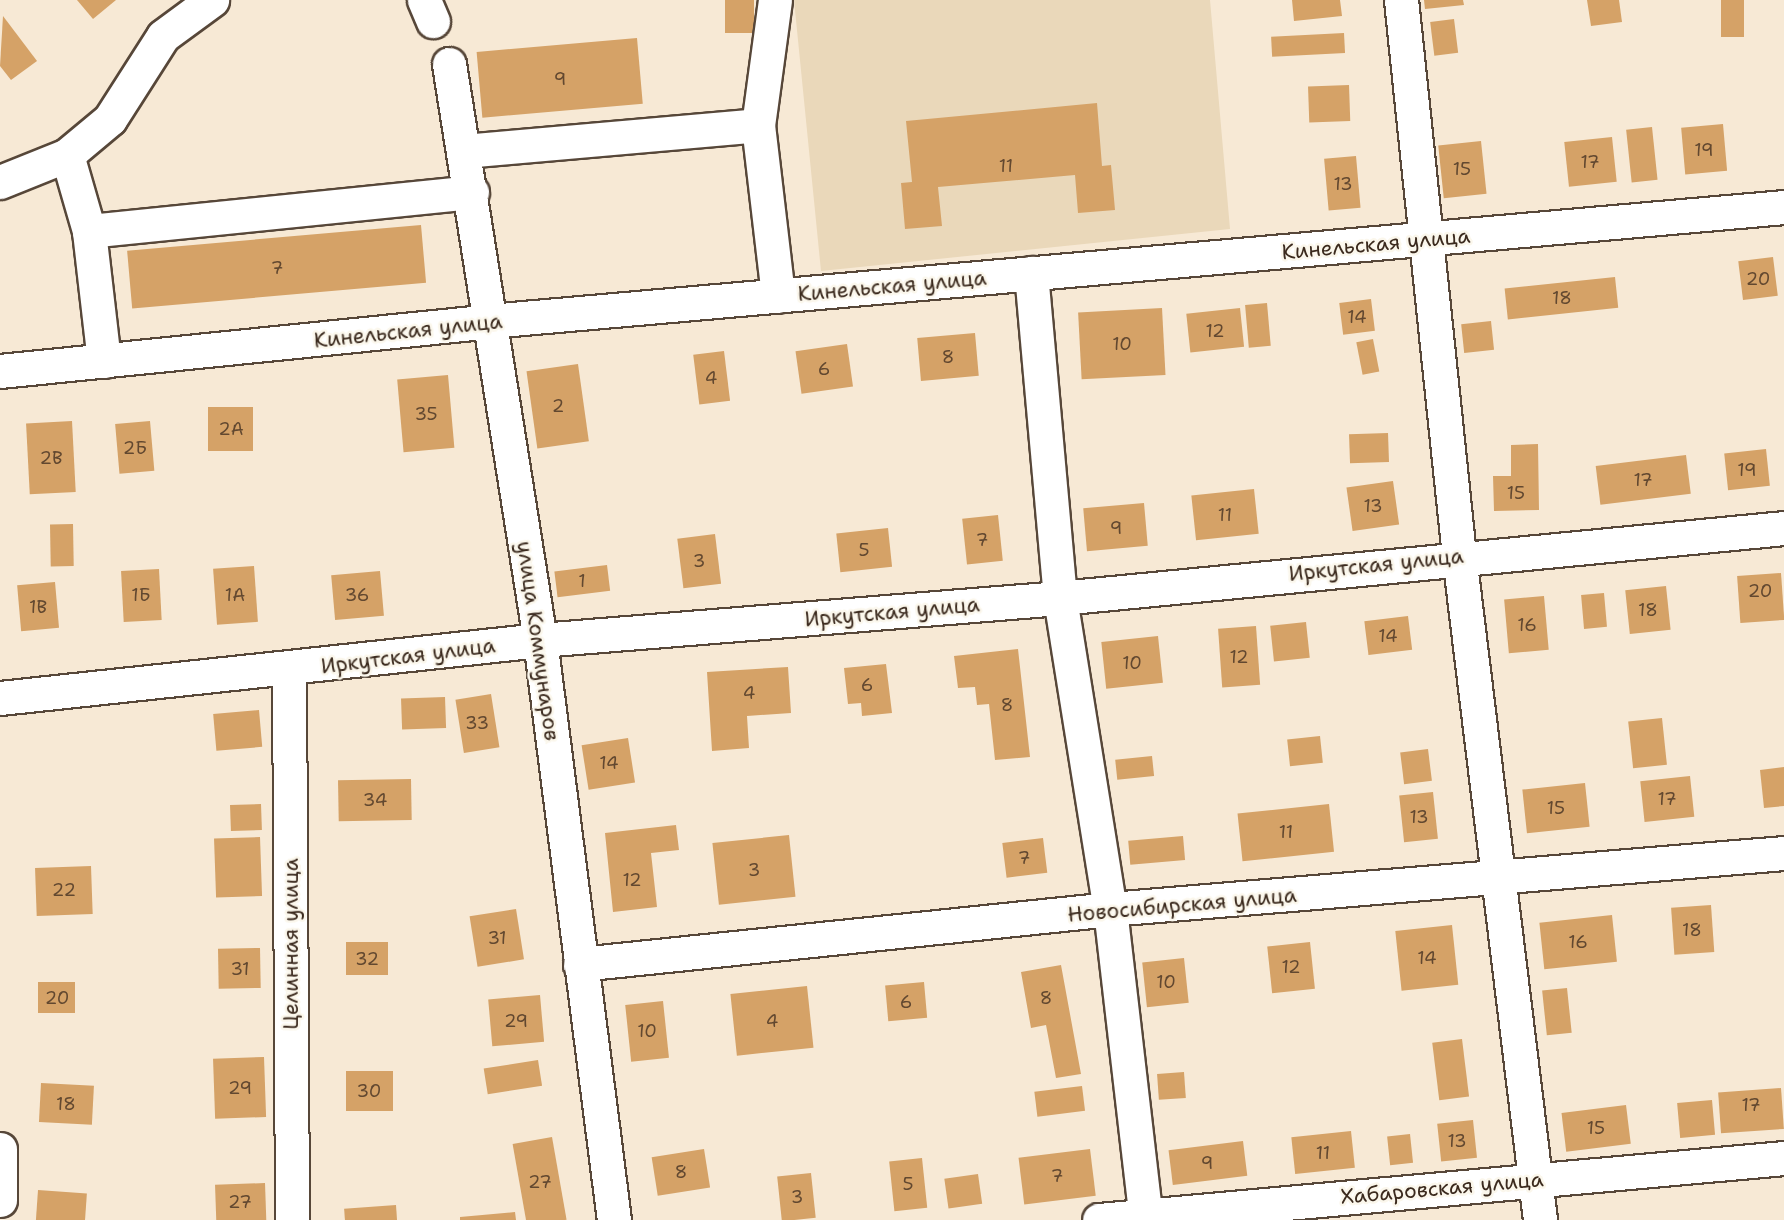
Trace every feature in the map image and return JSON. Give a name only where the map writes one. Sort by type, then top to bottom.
[{"type":"street","points":[[0,182],[67,155],[110,119],[163,36],[212,0]]},
{"type":"street","points":[[775,0],[758,125],[778,296]]},
{"type":"street","points":[[1401,0],[1459,556],[1501,880],[1540,1220]]},
{"type":"street","name":"улица Коммунаров","points":[[449,64],[472,192],[489,321],[540,640],[614,1220]]},
{"type":"street","points":[[463,152],[758,125]]},
{"type":"street","points":[[67,155],[89,231],[104,361]]},
{"type":"street","points":[[89,231],[472,192]]},
{"type":"street","name":"Кинельская улица","points":[[0,371],[489,321],[1784,207]]},
{"type":"street","points":[[1031,273],[1060,598],[1110,909],[1146,1218]]},
{"type":"street","name":"Иркутская улица","points":[[0,698],[289,669],[540,640],[1060,598],[1459,556],[1784,528]]},
{"type":"street","name":"Целинная улица","points":[[289,669],[292,1220]]},
{"type":"street","name":"Новосибирская улица","points":[[580,964],[1110,909],[1501,880],[1784,853]]},
{"type":"street","points":[[0,1149],[0,1200]]},
{"type":"street","name":"Хабаровская улица","points":[[1099,1220],[1146,1218],[1784,1158]]},
{"type":"shaded area","points":[[794,0],[1210,0],[1230,229],[821,271]]},
{"type":"building","points":[[77,0],[116,0],[93,19]]},
{"type":"building","points":[[725,0],[754,0],[754,33],[725,33]]},
{"type":"building","points":[[1292,0],[1340,0],[1342,16],[1294,21]]},
{"type":"building","points":[[1424,0],[1463,0],[1464,5],[1425,9]]},
{"type":"building","points":[[1587,0],[1619,0],[1622,22],[1591,26]]},
{"type":"building","points":[[1721,0],[1744,0],[1744,37],[1721,37]]},
{"type":"building","points":[[3,16],[37,61],[11,80],[0,66]]},
{"type":"building","points":[[1454,19],[1458,53],[1434,56],[1430,22]]},
{"type":"building","points":[[1344,33],[1345,53],[1272,57],[1271,37]]},
{"type":"building","points":[[637,38],[643,104],[482,118],[477,52]]},
{"type":"building","points":[[1349,85],[1350,121],[1309,122],[1308,86]]},
{"type":"building","points":[[1097,103],[1102,166],[1111,165],[1115,210],[1078,213],[1075,175],[938,187],[942,226],[905,229],[901,183],[912,182],[906,121]]},
{"type":"building","points":[[1723,124],[1727,171],[1685,174],[1681,128]]},
{"type":"building","points":[[1652,127],[1658,180],[1632,182],[1626,130]]},
{"type":"building","points":[[1612,137],[1617,182],[1569,187],[1564,142]]},
{"type":"building","points":[[1481,141],[1487,194],[1444,198],[1438,145]]},
{"type":"building","points":[[1356,156],[1361,208],[1329,211],[1324,159]]},
{"type":"building","points":[[421,225],[426,283],[132,308],[127,251]]},
{"type":"building","points":[[1773,257],[1778,296],[1743,300],[1738,261]]},
{"type":"building","points":[[1615,277],[1618,308],[1508,319],[1505,289]]},
{"type":"building","points":[[1371,299],[1375,331],[1343,335],[1339,303]]},
{"type":"building","points":[[1267,303],[1271,346],[1249,348],[1245,305]]},
{"type":"building","points":[[1162,308],[1166,375],[1082,379],[1078,312]]},
{"type":"building","points":[[1240,308],[1244,347],[1190,352],[1186,314]]},
{"type":"building","points":[[1491,321],[1494,350],[1464,353],[1461,324]]},
{"type":"building","points":[[975,333],[979,376],[921,381],[917,338]]},
{"type":"building","points":[[1373,339],[1379,371],[1363,375],[1356,342]]},
{"type":"building","points":[[847,344],[853,387],[801,394],[796,351]]},
{"type":"building","points":[[724,351],[730,401],[699,404],[693,355]]},
{"type":"building","points":[[578,364],[589,441],[537,448],[527,371]]},
{"type":"building","points":[[448,375],[454,448],[404,452],[397,379]]},
{"type":"building","points":[[208,407],[253,407],[253,451],[208,451]]},
{"type":"building","points":[[72,421],[76,492],[30,494],[26,423]]},
{"type":"building","points":[[150,421],[154,471],[119,474],[115,424]]},
{"type":"building","points":[[1388,433],[1389,462],[1350,463],[1349,434]]},
{"type":"building","points":[[1538,444],[1539,510],[1494,511],[1493,476],[1511,476],[1511,445]]},
{"type":"building","points":[[1766,449],[1770,486],[1728,490],[1724,453]]},
{"type":"building","points":[[1686,455],[1691,494],[1600,505],[1596,466]]},
{"type":"building","points":[[1393,481],[1399,525],[1353,531],[1346,488]]},
{"type":"building","points":[[1254,489],[1259,534],[1196,540],[1191,496]]},
{"type":"building","points":[[1144,503],[1148,546],[1087,551],[1083,508]]},
{"type":"building","points":[[998,515],[1003,561],[967,565],[962,519]]},
{"type":"building","points":[[50,524],[73,524],[74,566],[51,566]]},
{"type":"building","points":[[888,528],[892,567],[840,572],[836,533]]},
{"type":"building","points":[[715,534],[721,584],[683,588],[677,539]]},
{"type":"building","points":[[607,565],[610,591],[558,597],[554,571]]},
{"type":"building","points":[[254,566],[258,622],[217,625],[213,569]]},
{"type":"building","points":[[159,569],[162,620],[124,622],[121,571]]},
{"type":"building","points":[[380,571],[384,616],[335,620],[331,575]]},
{"type":"building","points":[[1781,573],[1784,620],[1740,623],[1737,576]]},
{"type":"building","points":[[55,582],[59,628],[21,631],[17,585]]},
{"type":"building","points":[[1666,586],[1671,630],[1630,634],[1625,590]]},
{"type":"building","points":[[1604,593],[1607,627],[1584,629],[1581,595]]},
{"type":"building","points":[[1544,596],[1549,650],[1509,653],[1504,599]]},
{"type":"building","points":[[1408,616],[1412,650],[1368,655],[1364,621]]},
{"type":"building","points":[[1306,622],[1310,658],[1274,662],[1270,626]]},
{"type":"building","points":[[1256,626],[1260,685],[1222,688],[1218,629]]},
{"type":"building","points":[[1158,636],[1163,683],[1106,689],[1101,642]]},
{"type":"building","points":[[1018,649],[1030,757],[995,760],[989,704],[977,705],[975,687],[958,688],[954,656]]},
{"type":"building","points":[[886,664],[892,713],[862,716],[861,703],[848,704],[844,668]]},
{"type":"building","points":[[788,667],[791,713],[747,716],[749,748],[712,751],[707,672]]},
{"type":"building","points":[[491,694],[499,747],[464,753],[455,700]]},
{"type":"building","points":[[445,697],[446,728],[402,730],[401,699]]},
{"type":"building","points":[[259,710],[262,747],[216,751],[213,714]]},
{"type":"building","points":[[1662,718],[1667,765],[1633,768],[1628,722]]},
{"type":"building","points":[[1320,736],[1323,763],[1290,766],[1287,739]]},
{"type":"building","points":[[628,738],[635,782],[589,790],[582,745]]},
{"type":"building","points":[[1428,749],[1432,781],[1404,784],[1400,752]]},
{"type":"building","points":[[1152,756],[1154,776],[1117,780],[1115,760]]},
{"type":"building","points":[[1784,767],[1784,806],[1764,808],[1760,770]]},
{"type":"building","points":[[1690,776],[1694,817],[1645,822],[1640,781]]},
{"type":"building","points":[[411,779],[412,820],[339,821],[338,780]]},
{"type":"building","points":[[1585,783],[1590,827],[1527,833],[1522,790]]},
{"type":"building","points":[[1433,792],[1438,839],[1404,842],[1399,796]]},
{"type":"building","points":[[261,804],[262,830],[231,831],[230,805]]},
{"type":"building","points":[[1329,804],[1334,852],[1243,861],[1238,814]]},
{"type":"building","points":[[676,825],[679,850],[651,853],[657,907],[613,912],[605,833]]},
{"type":"building","points":[[789,835],[795,897],[719,905],[712,843]]},
{"type":"building","points":[[1183,836],[1185,860],[1130,865],[1128,841]]},
{"type":"building","points":[[260,837],[262,896],[216,898],[214,839]]},
{"type":"building","points":[[1043,838],[1047,873],[1007,878],[1002,843]]},
{"type":"building","points":[[91,866],[93,914],[37,916],[35,868]]},
{"type":"building","points":[[1711,905],[1714,952],[1674,955],[1671,908]]},
{"type":"building","points":[[516,909],[524,959],[478,967],[470,916]]},
{"type":"building","points":[[1612,915],[1617,962],[1544,969],[1539,923]]},
{"type":"building","points":[[1452,925],[1458,985],[1402,991],[1395,931]]},
{"type":"building","points":[[346,942],[388,942],[388,975],[346,975]]},
{"type":"building","points":[[1310,942],[1315,989],[1272,993],[1267,946]]},
{"type":"building","points":[[260,948],[261,988],[219,989],[218,949]]},
{"type":"building","points":[[1184,958],[1189,1003],[1147,1007],[1142,962]]},
{"type":"building","points":[[1061,965],[1081,1074],[1056,1078],[1046,1025],[1031,1028],[1021,972]]},
{"type":"building","points":[[38,982],[75,982],[75,1013],[38,1013]]},
{"type":"building","points":[[924,982],[927,1018],[888,1021],[885,985]]},
{"type":"building","points":[[807,986],[813,1048],[737,1056],[730,994]]},
{"type":"building","points":[[1567,988],[1572,1033],[1547,1035],[1542,991]]},
{"type":"building","points":[[540,995],[544,1042],[492,1046],[488,1000]]},
{"type":"building","points":[[663,1001],[669,1058],[631,1062],[625,1005]]},
{"type":"building","points":[[1462,1039],[1469,1097],[1439,1100],[1432,1043]]},
{"type":"building","points":[[264,1057],[266,1117],[215,1119],[213,1059]]},
{"type":"building","points":[[538,1060],[542,1086],[488,1094],[484,1069]]},
{"type":"building","points":[[346,1071],[393,1071],[393,1111],[346,1111]]},
{"type":"building","points":[[1184,1072],[1186,1098],[1159,1100],[1157,1074]]},
{"type":"building","points":[[41,1083],[94,1086],[92,1125],[39,1122]]},
{"type":"building","points":[[1082,1086],[1085,1111],[1037,1117],[1034,1092]]},
{"type":"building","points":[[1781,1088],[1784,1129],[1721,1133],[1718,1092]]},
{"type":"building","points":[[1712,1100],[1715,1135],[1680,1138],[1677,1103]]},
{"type":"building","points":[[1626,1105],[1631,1144],[1566,1152],[1561,1113]]},
{"type":"building","points":[[1473,1120],[1477,1158],[1441,1162],[1437,1124]]},
{"type":"building","points":[[1351,1131],[1355,1168],[1295,1174],[1291,1137]]},
{"type":"building","points":[[1410,1134],[1413,1163],[1390,1165],[1387,1136]]},
{"type":"building","points":[[552,1137],[567,1220],[526,1220],[513,1144]]},
{"type":"building","points":[[1243,1141],[1247,1176],[1173,1185],[1169,1150]]},
{"type":"building","points":[[704,1149],[710,1188],[658,1196],[652,1157]]},
{"type":"building","points":[[1090,1149],[1096,1196],[1024,1204],[1019,1158]]},
{"type":"building","points":[[922,1158],[927,1208],[894,1211],[889,1161]]},
{"type":"building","points":[[811,1173],[816,1218],[782,1220],[777,1177]]},
{"type":"building","points":[[978,1174],[982,1204],[949,1208],[944,1179]]},
{"type":"building","points":[[265,1183],[266,1220],[216,1220],[215,1185]]},
{"type":"building","points":[[38,1190],[87,1193],[85,1220],[36,1220]]},
{"type":"building","points":[[396,1205],[397,1220],[345,1220],[344,1209]]},
{"type":"building","points":[[515,1212],[516,1220],[460,1220],[460,1217]]}]
